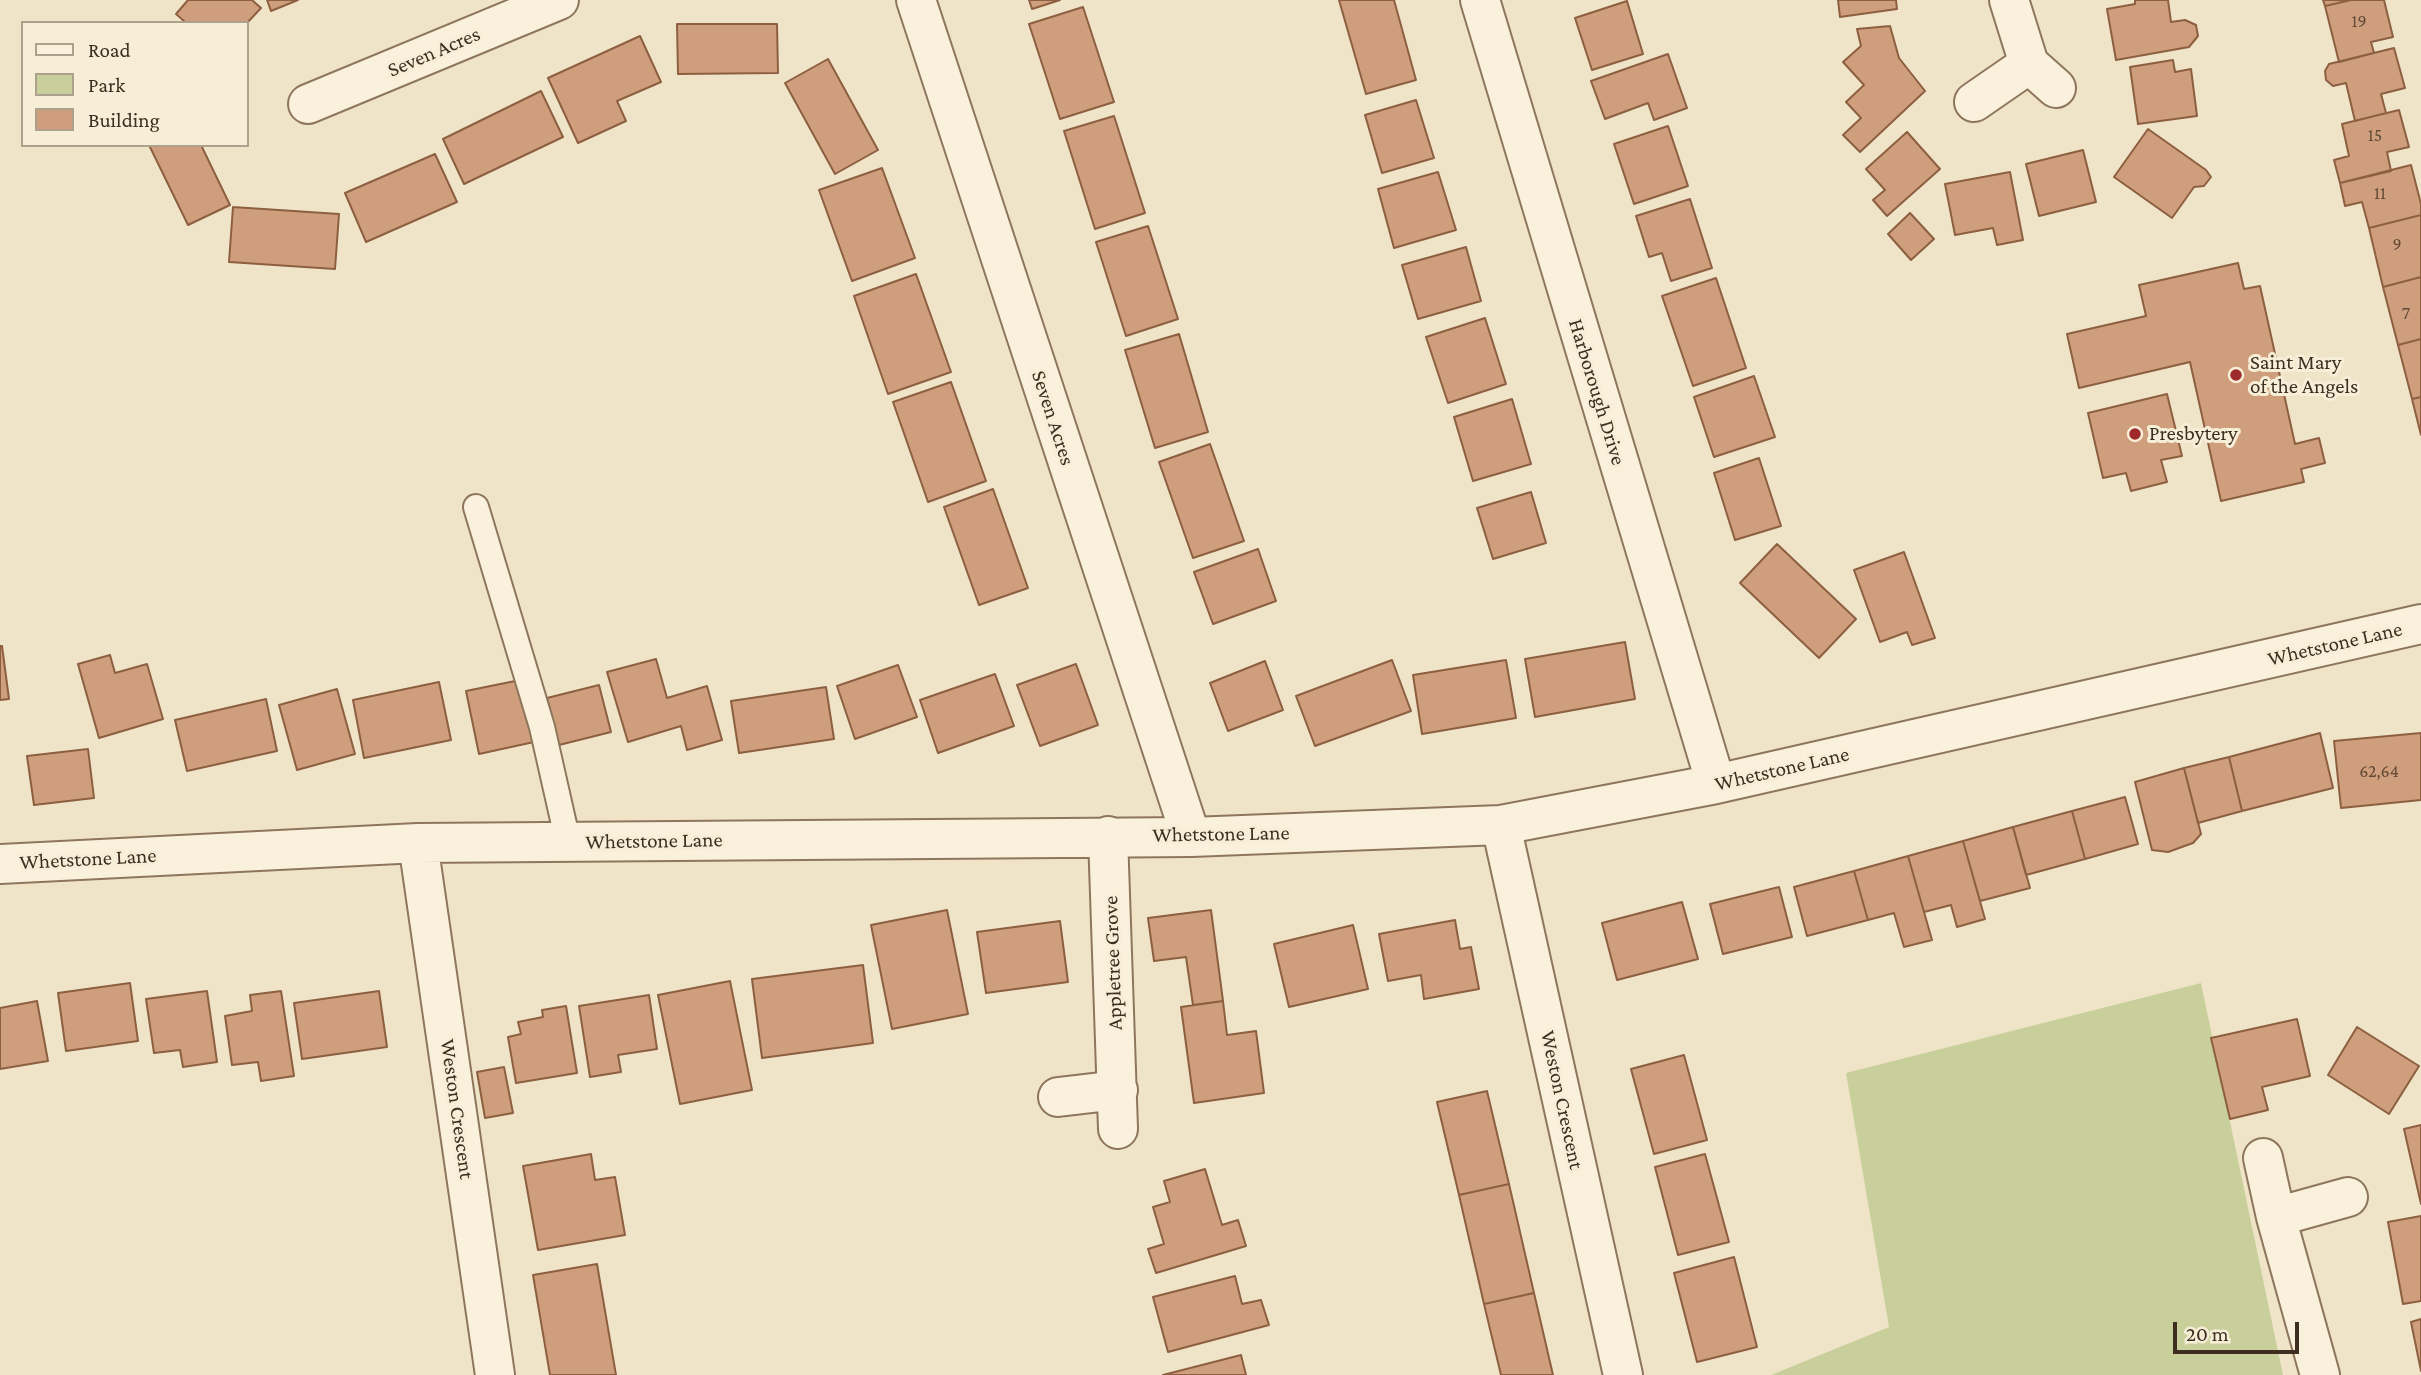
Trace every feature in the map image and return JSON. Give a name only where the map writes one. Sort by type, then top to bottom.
[{"type":"street","name":"Seven Acres","points":[[308,104],[559,0]]},
{"type":"street","name":"Seven Acres","points":[[916,0],[1191,836]]},
{"type":"street","name":"Harborough Drive","points":[[1480,0],[1716,784]]},
{"type":"street","points":[[1974,102],[2042,76],[2009,0]]},
{"type":"street","name":"Whetstone Lane","points":[[0,863],[418,844],[1191,836],[1501,825],[1716,784],[2421,624]]},
{"type":"street","name":"Weston Crescent","points":[[1501,825],[1623,1375]]},
{"type":"street","name":"Appletree Grove","points":[[1108,836],[1118,1129]]},
{"type":"street","name":"Weston Crescent","points":[[418,844],[495,1375]]},
{"type":"street","points":[[1058,1097],[1118,1090]]},
{"type":"street","points":[[2263,1158],[2276,1217],[2320,1375]]},
{"type":"street","points":[[2276,1217],[2348,1197]]},
{"type":"lane","points":[[476,507],[542,727],[568,842]]},
{"type":"green space","points":[[2201,983],[2283,1375],[1771,1375],[1889,1327],[1846,1073]]},
{"type":"building","points":[[188,0],[252,0],[261,8],[248,22],[184,21],[176,14]]},
{"type":"building","points":[[267,0],[298,0],[271,11]]},
{"type":"building","points":[[1029,0],[1060,0],[1032,9]]},
{"type":"building","points":[[1339,0],[1394,0],[1416,80],[1366,94]]},
{"type":"building","points":[[1838,0],[1896,0],[1897,9],[1840,17]]},
{"type":"building","points":[[2135,0],[2168,0],[2171,22],[2185,20],[2196,25],[2198,36],[2189,47],[2116,60],[2107,9],[2135,4]]},
{"type":"building","points":[[2323,0],[2351,0],[2325,6]]},
{"type":"building","points":[[2351,0],[2384,0],[2393,37],[2371,42],[2374,53],[2339,62],[2325,6]]},
{"type":"building","points":[[1627,1],[1643,54],[1592,70],[1575,18]]},
{"type":"building","points":[[1083,7],[1114,102],[1060,119],[1029,24]]},
{"type":"building","points":[[677,24],[777,24],[778,73],[678,74]]},
{"type":"building","points":[[1890,26],[1899,58],[1925,91],[1860,152],[1843,135],[1861,118],[1846,102],[1864,85],[1843,62],[1861,46],[1857,29]]},
{"type":"building","points":[[640,36],[661,82],[617,101],[626,121],[578,143],[548,78]]},
{"type":"building","points":[[2394,48],[2405,88],[2381,94],[2386,113],[2355,121],[2346,83],[2333,86],[2326,80],[2325,71],[2329,64]]},
{"type":"building","points":[[1668,54],[1687,108],[1654,120],[1648,103],[1605,119],[1591,81]]},
{"type":"building","points":[[828,59],[878,150],[835,174],[785,83]]},
{"type":"building","points":[[2173,60],[2175,72],[2191,69],[2197,116],[2138,124],[2130,67]]},
{"type":"building","points":[[541,91],[563,137],[464,184],[443,139]]},
{"type":"building","points":[[1416,100],[1434,158],[1382,173],[1365,115]]},
{"type":"building","points":[[2399,110],[2409,147],[2387,152],[2391,171],[2340,183],[2334,160],[2349,156],[2342,124]]},
{"type":"building","points":[[1114,116],[1145,213],[1095,229],[1064,131]]},
{"type":"building","points":[[1668,126],[1688,186],[1634,204],[1614,144]]},
{"type":"building","points":[[2148,129],[2206,170],[2211,177],[2204,186],[2194,187],[2172,218],[2114,177]]},
{"type":"building","points":[[1907,132],[1940,169],[1887,216],[1873,200],[1885,190],[1866,169]]},
{"type":"building","points":[[150,147],[202,147],[230,205],[188,225]]},
{"type":"building","points":[[2083,150],[2096,202],[2039,216],[2026,164]]},
{"type":"building","points":[[435,154],[457,202],[366,242],[345,193]]},
{"type":"building","points":[[2411,165],[2421,204],[2421,215],[2369,228],[2362,202],[2345,206],[2340,183]]},
{"type":"building","points":[[882,168],[915,258],[852,281],[819,190]]},
{"type":"building","points":[[1438,172],[1456,230],[1394,248],[1378,189]]},
{"type":"building","points":[[2010,172],[2023,240],[1997,245],[1993,228],[1955,235],[1945,184]]},
{"type":"building","points":[[1690,199],[1712,268],[1671,281],[1662,253],[1649,257],[1636,216]]},
{"type":"building","points":[[233,207],[339,214],[335,269],[229,262]]},
{"type":"building","points":[[1910,213],[1934,239],[1911,260],[1888,234]]},
{"type":"building","points":[[2421,215],[2421,277],[2383,287],[2369,228]]},
{"type":"building","points":[[1148,226],[1178,319],[1126,336],[1096,242]]},
{"type":"building","points":[[1466,247],[1481,301],[1418,319],[1402,265]]},
{"type":"building","name":"Saint Mary of the Angels","points":[[2238,263],[2244,289],[2260,286],[2295,444],[2319,438],[2325,463],[2301,469],[2304,482],[2221,501],[2190,362],[2079,388],[2067,334],[2146,316],[2139,285]]},
{"type":"building","points":[[916,274],[951,372],[888,394],[854,296]]},
{"type":"building","points":[[2421,277],[2421,339],[2398,345],[2383,287]]},
{"type":"building","points":[[1716,278],[1746,368],[1693,386],[1662,296]]},
{"type":"building","points":[[1485,318],[1506,384],[1448,403],[1426,337]]},
{"type":"building","points":[[1179,334],[1208,432],[1155,448],[1125,350]]},
{"type":"building","points":[[2421,339],[2421,397],[2412,399],[2398,345]]},
{"type":"building","points":[[1754,376],[1775,437],[1714,457],[1694,397]]},
{"type":"building","points":[[951,382],[986,481],[928,502],[893,402]]},
{"type":"building","name":"Presbytery","points":[[2167,394],[2182,456],[2161,460],[2167,482],[2131,491],[2126,473],[2103,478],[2088,413]]},
{"type":"building","points":[[2421,397],[2421,435],[2412,399]]},
{"type":"building","points":[[1512,399],[1531,464],[1473,481],[1454,417]]},
{"type":"building","points":[[1210,444],[1244,541],[1193,558],[1159,462]]},
{"type":"building","points":[[1759,458],[1781,526],[1735,540],[1714,473]]},
{"type":"building","points":[[993,489],[1028,588],[979,605],[944,507]]},
{"type":"building","points":[[1531,492],[1546,543],[1493,559],[1477,508]]},
{"type":"building","points":[[1777,544],[1856,619],[1819,658],[1740,583]]},
{"type":"building","points":[[1258,549],[1276,601],[1213,624],[1194,572]]},
{"type":"building","points":[[1904,552],[1935,638],[1912,645],[1907,632],[1880,642],[1854,570]]},
{"type":"building","points":[[1625,642],[1635,699],[1535,717],[1525,659]]},
{"type":"building","points":[[0,646],[9,699],[0,700]]},
{"type":"building","points":[[110,655],[115,673],[147,664],[163,719],[99,738],[78,664]]},
{"type":"building","points":[[656,659],[667,698],[707,686],[722,740],[687,750],[681,726],[628,742],[607,672]]},
{"type":"building","points":[[1392,660],[1411,711],[1315,746],[1296,696]]},
{"type":"building","points":[[1506,660],[1516,718],[1422,734],[1413,675]]},
{"type":"building","points":[[1265,661],[1283,710],[1228,731],[1210,683]]},
{"type":"building","points":[[1076,664],[1098,725],[1040,746],[1017,685]]},
{"type":"building","points":[[898,665],[917,717],[855,739],[837,686]]},
{"type":"building","points":[[995,674],[1014,726],[938,753],[920,700]]},
{"type":"building","points":[[520,680],[534,742],[479,754],[466,691]]},
{"type":"building","points":[[439,682],[451,740],[364,758],[353,700]]},
{"type":"building","points":[[599,685],[611,732],[559,745],[547,698]]},
{"type":"building","points":[[826,687],[834,739],[739,753],[731,701]]},
{"type":"building","points":[[337,689],[355,754],[297,770],[279,705]]},
{"type":"building","points":[[266,699],[277,751],[187,771],[175,720]]},
{"type":"building","points":[[2320,733],[2333,788],[2242,811],[2229,757]]},
{"type":"building","points":[[2421,733],[2421,800],[2341,808],[2334,741]]},
{"type":"building","points":[[88,749],[94,798],[34,805],[27,756]]},
{"type":"building","points":[[2229,757],[2242,811],[2198,823],[2184,768]]},
{"type":"building","points":[[2184,768],[2201,834],[2193,843],[2168,852],[2152,850],[2135,782]]},
{"type":"building","points":[[2125,797],[2138,844],[2085,859],[2072,811]]},
{"type":"building","points":[[2072,811],[2085,859],[2026,875],[2013,827]]},
{"type":"building","points":[[2013,827],[2030,888],[1980,901],[1963,841]]},
{"type":"building","points":[[1963,841],[1985,919],[1957,927],[1951,905],[1924,912],[1908,856]]},
{"type":"building","points":[[1908,856],[1932,940],[1904,947],[1894,913],[1868,920],[1854,871]]},
{"type":"building","points":[[1854,871],[1868,920],[1807,936],[1794,887]]},
{"type":"building","points":[[1779,887],[1792,937],[1723,954],[1710,904]]},
{"type":"building","points":[[1682,902],[1698,959],[1617,980],[1602,923]]},
{"type":"building","points":[[947,910],[968,1014],[892,1029],[871,925]]},
{"type":"building","points":[[1211,910],[1223,1001],[1193,1005],[1186,957],[1154,961],[1148,918]]},
{"type":"building","points":[[1455,920],[1460,949],[1471,947],[1479,989],[1424,999],[1421,975],[1388,981],[1379,934]]},
{"type":"building","points":[[1060,921],[1068,982],[986,993],[977,932]]},
{"type":"building","points":[[1353,925],[1368,989],[1289,1007],[1274,944]]},
{"type":"building","points":[[863,965],[873,1043],[762,1058],[752,979]]},
{"type":"building","points":[[730,981],[752,1090],[680,1104],[658,995]]},
{"type":"building","points":[[130,983],[138,1041],[66,1051],[58,993]]},
{"type":"building","points":[[207,991],[217,1062],[183,1067],[180,1050],[154,1053],[146,999]]},
{"type":"building","points":[[281,991],[294,1076],[261,1081],[258,1062],[232,1065],[225,1016],[252,1011],[250,995]]},
{"type":"building","points":[[379,991],[387,1047],[302,1059],[294,1003]]},
{"type":"building","points":[[649,995],[657,1049],[618,1055],[621,1072],[590,1077],[579,1006]]},
{"type":"building","points":[[37,1001],[48,1061],[0,1069],[0,1008]]},
{"type":"building","points":[[1223,1001],[1227,1035],[1256,1031],[1264,1093],[1194,1103],[1181,1007]]},
{"type":"building","points":[[566,1006],[577,1073],[516,1083],[508,1037],[521,1034],[518,1022],[543,1017],[542,1010]]},
{"type":"building","points":[[2297,1019],[2310,1076],[2262,1087],[2268,1110],[2230,1119],[2211,1038]]},
{"type":"building","points":[[2357,1027],[2419,1066],[2389,1114],[2328,1075]]},
{"type":"building","points":[[1684,1055],[1707,1140],[1654,1154],[1631,1069]]},
{"type":"building","points":[[504,1067],[513,1113],[485,1118],[477,1072]]},
{"type":"building","points":[[1487,1091],[1509,1184],[1459,1195],[1437,1102]]},
{"type":"building","points":[[2421,1125],[2421,1204],[2404,1129]]},
{"type":"building","points":[[591,1154],[595,1180],[615,1177],[625,1235],[538,1250],[523,1166]]},
{"type":"building","points":[[1705,1154],[1729,1242],[1678,1255],[1655,1167]]},
{"type":"building","points":[[1205,1169],[1222,1225],[1238,1220],[1246,1246],[1156,1273],[1148,1249],[1164,1244],[1153,1207],[1170,1202],[1164,1181]]},
{"type":"building","points":[[1509,1184],[1534,1293],[1484,1304],[1459,1195]]},
{"type":"building","points":[[2421,1216],[2421,1301],[2403,1304],[2388,1222]]},
{"type":"building","points":[[1734,1257],[1757,1347],[1697,1362],[1674,1273]]},
{"type":"building","points":[[597,1264],[616,1375],[550,1375],[533,1275]]},
{"type":"building","points":[[1235,1276],[1242,1304],[1261,1300],[1269,1325],[1168,1352],[1153,1297]]},
{"type":"building","points":[[1534,1293],[1553,1375],[1501,1375],[1484,1304]]},
{"type":"building","points":[[2421,1319],[2421,1371],[2411,1322]]},
{"type":"building","points":[[1241,1355],[1246,1375],[1163,1375]]},
{"type":"place","name":"Saint Mary of the Angels","points":[[2236,375]]},
{"type":"place","name":"Presbytery","points":[[2135,434]]}]
